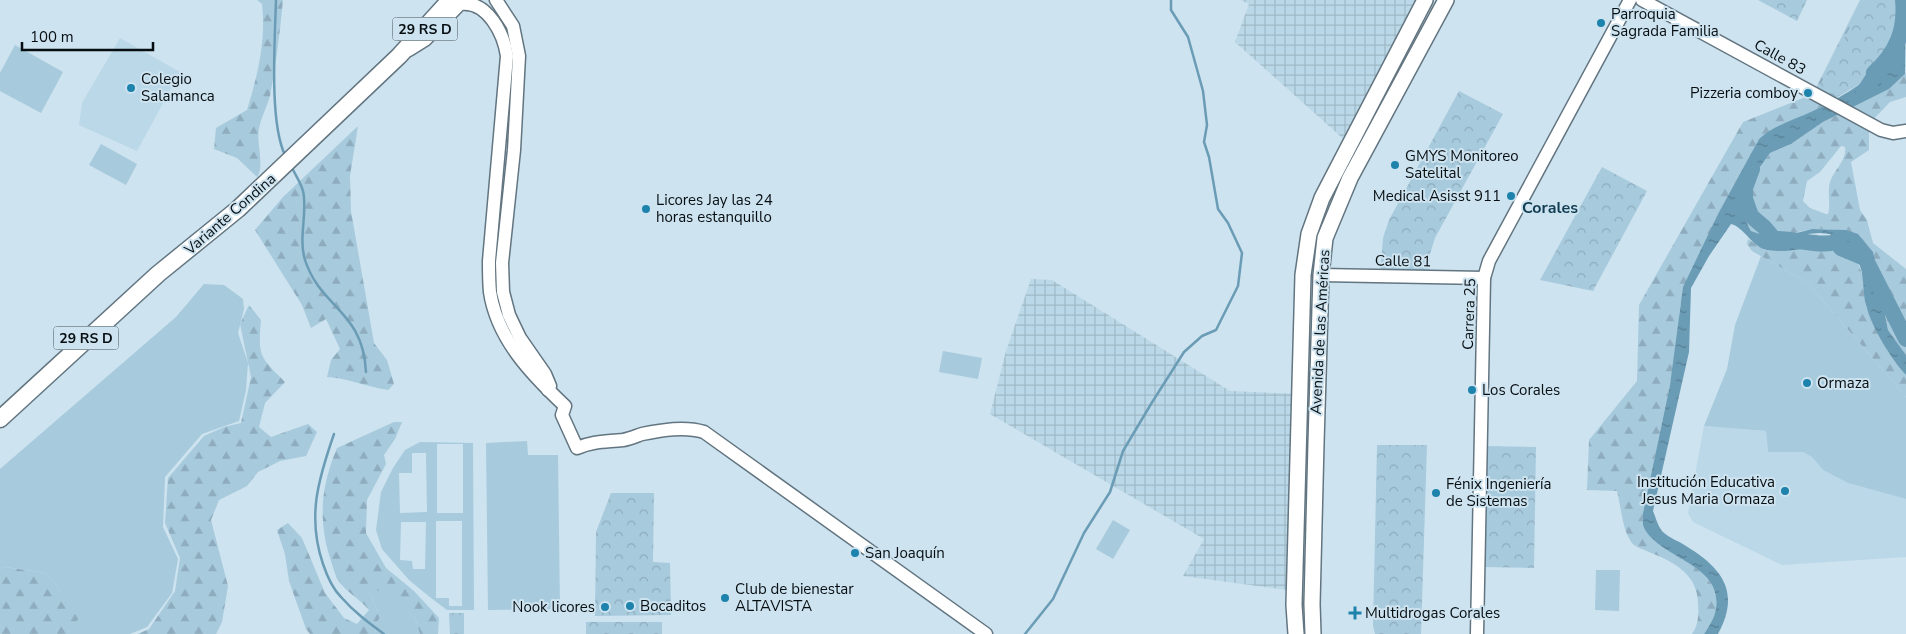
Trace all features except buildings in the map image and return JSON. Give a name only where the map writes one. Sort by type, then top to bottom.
[{"type":"highway","name":"Variante Condina","points":[[0,419],[158,274],[238,209],[399,56],[450,0]]},
{"type":"main road","name":"Avenida de las Américas","points":[[1296,634],[1294,605],[1304,258],[1308,234],[1336,168],[1425,0]]},
{"type":"main road","name":"Avenida de las Américas","points":[[1313,634],[1312,590],[1321,275],[1325,238],[1336,206],[1446,0]]},
{"type":"main road","points":[[1300,394],[1307,410],[1304,558],[1312,590]]},
{"type":"street","points":[[496,0],[513,26],[513,56],[489,261],[490,293],[498,321],[511,347],[548,390],[565,406],[562,415],[577,448],[605,440],[623,440],[643,434],[679,429],[694,429],[704,432],[986,634]]},
{"type":"street","name":"Carrera 25","points":[[1477,634],[1484,278],[1489,261],[1630,0]]},
{"type":"street","name":"Calle 83","points":[[1642,0],[1881,130],[1893,133],[1906,131]]},
{"type":"street","points":[[399,56],[425,40],[460,4],[466,1],[476,1],[489,12],[502,31],[513,56]]},
{"type":"street","name":"Calle 81","points":[[1321,275],[1484,278]]},
{"type":"shaded area","points":[[1241,0],[1425,0],[1349,144],[1235,42],[1249,4]]},
{"type":"shaded area","name":"Colegio Salamanca","points":[[120,38],[180,72],[137,151],[79,125],[82,103]]},
{"type":"shaded area","points":[[1031,279],[1052,280],[1230,391],[1300,394],[1295,591],[1183,576],[1204,539],[990,414],[1006,351]]},
{"type":"shaded area","name":"Institución Educativa Jesus Maria Ormaza","points":[[1704,426],[1766,431],[1768,452],[1803,452],[1812,457],[1823,470],[1848,483],[1906,499],[1906,557],[1782,565],[1693,522],[1688,513]]},
{"type":"green space","points":[[257,0],[283,0],[270,96],[261,120],[258,135],[260,167],[257,177],[237,158],[214,149],[216,128],[247,110],[251,97],[258,71],[263,31],[262,4]]},
{"type":"green space","points":[[1758,0],[1807,0],[1797,21]]},
{"type":"green space","points":[[1860,0],[1902,0],[1905,20],[1904,33],[1899,46],[1875,75],[1814,111],[1759,139],[1719,212],[1680,306],[1677,346],[1643,513],[1643,523],[1644,528],[1653,539],[1703,573],[1711,584],[1716,597],[1714,616],[1704,634],[1692,634],[1697,624],[1698,608],[1697,594],[1689,577],[1668,560],[1638,548],[1631,542],[1625,529],[1617,491],[1587,490],[1589,440],[1637,381],[1639,305],[1743,122],[1813,94]]},
{"type":"green space","points":[[1864,0],[1900,0],[1901,20],[1898,37],[1892,51],[1884,62],[1860,82],[1829,101],[1816,93]]},
{"type":"green space","points":[[15,45],[63,72],[41,113],[0,91],[0,73]]},
{"type":"green space","points":[[1906,73],[1906,97],[1890,102],[1869,124],[1869,150],[1851,162],[1860,210],[1867,220],[1873,243],[1906,269],[1906,355],[1888,330],[1878,266],[1846,230],[1814,229],[1773,238],[1751,231],[1742,214],[1741,198],[1745,188],[1770,153],[1791,144],[1823,122],[1889,89]],"holes":[[[1841,146],[1845,147],[1844,157],[1830,182],[1828,214],[1810,208],[1803,201],[1807,181],[1820,172]]]},
{"type":"green space","points":[[1459,91],[1503,114],[1435,238],[1430,254],[1429,278],[1380,276],[1383,238],[1389,220]]},
{"type":"green space","points":[[358,126],[350,176],[351,211],[374,343],[387,360],[394,384],[388,390],[327,377],[331,360],[340,349],[326,319],[311,328],[302,305],[255,230],[283,197]]},
{"type":"green space","points":[[101,144],[137,164],[126,185],[89,165]]},
{"type":"green space","points":[[1602,167],[1647,191],[1593,291],[1540,280]]},
{"type":"green space","points":[[1748,239],[1765,250],[1779,251],[1801,247],[1829,246],[1851,251],[1856,256],[1863,277],[1866,307],[1887,348],[1906,375],[1906,397],[1808,283],[1752,251],[1747,244]]},
{"type":"green space","name":"Ormaza","points":[[1761,256],[1808,283],[1906,397],[1906,499],[1848,483],[1823,470],[1812,457],[1803,452],[1768,452],[1766,431],[1704,426],[1727,369],[1735,325]]},
{"type":"green space","points":[[204,284],[224,285],[243,299],[244,309],[238,333],[248,363],[246,390],[239,421],[202,434],[165,477],[163,527],[178,559],[172,593],[147,627],[130,634],[69,634],[62,593],[46,573],[5,567],[0,569],[0,469],[176,317]]},
{"type":"green space","points":[[249,305],[261,320],[260,349],[262,355],[285,382],[265,403],[259,427],[271,437],[308,424],[317,432],[306,456],[280,461],[258,472],[247,486],[219,500],[211,520],[228,586],[222,622],[216,634],[138,634],[149,629],[175,591],[180,558],[165,523],[168,478],[204,436],[224,427],[241,423],[251,377],[240,324]]},
{"type":"green space","points":[[943,351],[982,358],[978,379],[939,372]]},
{"type":"green space","points":[[394,422],[402,422],[395,439],[384,455],[386,464],[367,500],[366,533],[386,568],[414,591],[439,618],[438,634],[420,634],[415,618],[377,590],[369,591],[380,617],[375,626],[376,634],[310,634],[306,629],[289,581],[285,554],[277,530],[288,523],[302,538],[325,593],[344,618],[357,624],[369,610],[343,587],[334,571],[324,530],[323,503],[327,476],[337,448]]},
{"type":"green space","points":[[527,441],[528,455],[558,455],[560,609],[488,610],[486,443]]},
{"type":"green space","points":[[420,442],[473,443],[474,610],[447,610],[409,580],[382,549],[376,530],[381,492],[405,450]],"holes":[[[437,444],[463,444],[463,513],[437,513]],[[412,453],[426,453],[427,512],[400,513],[399,473],[412,473]],[[436,521],[462,521],[462,606],[449,606],[449,598],[436,598]],[[401,522],[426,522],[425,569],[413,569],[412,561],[400,560]]]},
{"type":"green space","points":[[1377,445],[1427,445],[1421,634],[1375,634],[1373,626]]},
{"type":"green space","points":[[1481,446],[1536,447],[1534,568],[1479,567]]},
{"type":"green space","points":[[611,493],[654,493],[653,562],[670,563],[671,615],[595,616],[596,532]]},
{"type":"green space","points":[[1113,520],[1130,530],[1113,559],[1096,549]]},
{"type":"green space","points":[[5,567],[46,573],[62,593],[84,614],[68,629],[69,634],[0,634],[0,569]]},
{"type":"green space","points":[[1596,570],[1620,570],[1619,611],[1595,610]]},
{"type":"green space","points":[[377,589],[415,618],[420,634],[376,634],[375,626],[380,617],[369,591]]},
{"type":"green space","points":[[449,613],[464,613],[464,634],[450,634]]},
{"type":"green space","points":[[586,622],[662,622],[662,634],[586,634]]},
{"type":"water","points":[[1902,0],[1906,0],[1905,74],[1889,89],[1823,122],[1791,144],[1770,153],[1745,188],[1741,198],[1742,214],[1751,231],[1774,239],[1812,229],[1846,230],[1858,234],[1873,252],[1888,330],[1906,355],[1906,375],[1888,351],[1872,323],[1866,305],[1861,268],[1855,255],[1848,250],[1825,246],[1786,251],[1767,250],[1757,245],[1740,229],[1731,224],[1709,256],[1691,288],[1689,352],[1653,511],[1658,525],[1663,532],[1699,554],[1718,572],[1724,582],[1728,606],[1725,619],[1718,634],[1704,634],[1715,613],[1716,597],[1711,584],[1702,573],[1652,539],[1644,528],[1643,523],[1643,513],[1670,385],[1683,287],[1719,212],[1759,139],[1778,126],[1836,99],[1885,65],[1894,55],[1902,39],[1904,22]],"holes":[[[1807,234],[1830,234],[1837,242],[1823,243],[1799,239]]]},
{"type":"waterway","points":[[276,0],[275,102],[280,140],[285,155]]},
{"type":"waterway","points":[[1025,634],[1053,599],[1084,533],[1110,492],[1123,451],[1151,404],[1184,352],[1202,336],[1216,330],[1238,286],[1242,253],[1228,223],[1218,209],[1209,157],[1204,142],[1207,125],[1203,91],[1188,37],[1171,10],[1171,0]]},
{"type":"waterway","points":[[1864,92],[1875,75],[1874,73],[1888,58],[1898,41],[1903,22],[1903,0]]},
{"type":"waterway","points":[[291,166],[303,191],[302,242],[305,260],[312,276],[321,289],[350,322],[363,351],[366,372]]},
{"type":"waterway","points":[[1752,169],[1745,188],[1745,199],[1751,216],[1774,239],[1822,244],[1837,242],[1841,248],[1865,258],[1906,339]]},
{"type":"waterway","points":[[334,434],[323,467],[316,499],[315,514],[318,547],[326,573],[335,590],[356,612],[384,634]]},
{"type":"place","name":"Parroquia Sagrada Familia","points":[[1601,23]]},
{"type":"place","name":"Colegio Salamanca","points":[[131,88]]},
{"type":"place","name":"Pizzeria comboy","points":[[1808,93]]},
{"type":"place","name":"GMYS Monitoreo Satelital","points":[[1395,165]]},
{"type":"place","name":"Medical Asisst 911","points":[[1511,196]]},
{"type":"place","name":"Licores Jay las 24 horas estanquillo","points":[[646,209]]},
{"type":"place","name":"Ormaza","points":[[1807,383]]},
{"type":"place","name":"Los Corales","points":[[1472,390]]},
{"type":"place","name":"Institución Educativa Jesus Maria Ormaza","points":[[1785,491]]},
{"type":"place","name":"Fénix Ingeniería de Sistemas","points":[[1436,493]]},
{"type":"place","name":"San Joaquín","points":[[855,553]]},
{"type":"place","name":"Club de bienestar ALTAVISTA","points":[[725,598]]},
{"type":"place","name":"Bocaditos","points":[[630,606]]},
{"type":"place","name":"Nook licores","points":[[605,607]]},
{"type":"place","name":"Multidrogas Corales","points":[[1355,613]]},
{"type":"district","name":"Corales","points":[[1550,208]]}]
